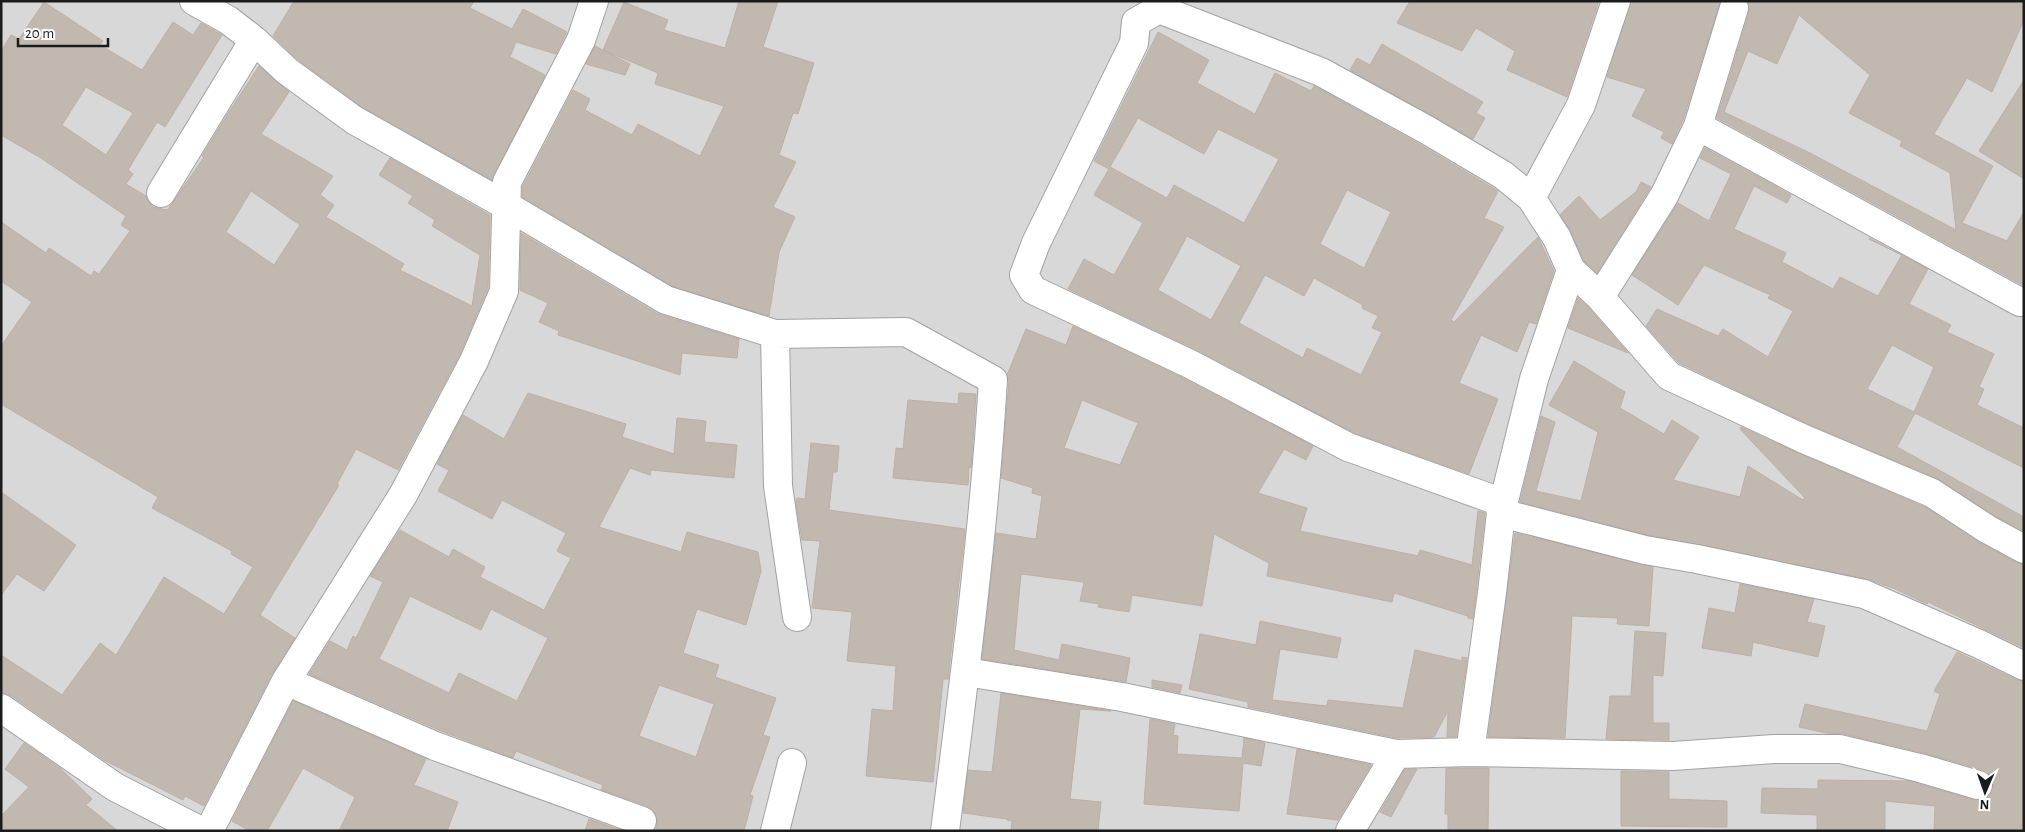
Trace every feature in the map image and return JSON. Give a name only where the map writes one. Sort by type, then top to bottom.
[{"type":"street","points":[[194,1],[228,20],[254,40],[287,71],[354,120],[507,206],[666,300],[775,334],[906,332],[993,380],[990,436],[966,672],[945,831]]},
{"type":"street","points":[[208,831],[286,681],[402,495],[474,361],[504,290],[507,182],[581,40],[594,1]]},
{"type":"street","points":[[1530,198],[1581,105],[1616,1]]},
{"type":"street","points":[[1600,296],[1664,196],[1698,126],[1734,8]]},
{"type":"street","points":[[1501,513],[1498,501],[1348,447],[1190,364],[1033,290],[1024,275],[1036,244],[1134,44],[1136,22],[1158,9],[1321,72],[1428,130],[1502,175],[1530,198],[1557,238],[1571,270],[1600,296],[1669,376],[1804,439],[1932,493],[1987,529],[2024,549]]},
{"type":"street","points":[[160,193],[254,40]]},
{"type":"street","points":[[1698,126],[2020,302]]},
{"type":"street","points":[[1470,752],[1501,513],[1534,379],[1571,270]]},
{"type":"street","points":[[775,334],[778,486],[797,617]]},
{"type":"street","points":[[1501,513],[1645,550],[1697,558],[1864,594],[1979,644],[2024,666]]},
{"type":"street","points":[[966,672],[1122,697],[1396,754],[1470,752],[1673,756],[1774,749],[1840,748],[1978,785]]},
{"type":"street","points":[[286,681],[435,746],[642,821]]},
{"type":"street","points":[[1,708],[116,787],[201,831]]},
{"type":"street","points":[[1350,831],[1396,754]]},
{"type":"street","points":[[775,831],[792,763]]},
{"type":"shaded area","points":[[1,1],[2024,1],[2024,831],[1,831]]},
{"type":"building","points":[[294,1],[474,1],[470,8],[512,29],[523,9],[567,32],[556,54],[516,42],[510,57],[545,75],[492,180],[362,107],[297,59],[273,36]]},
{"type":"building","points":[[739,1],[778,1],[763,47],[814,63],[798,114],[793,113],[779,155],[796,162],[773,207],[795,217],[779,252],[769,316],[672,286],[522,197],[523,186],[573,90],[590,99],[585,110],[632,135],[638,124],[700,156],[724,106],[655,84],[658,73],[603,50],[624,2],[668,20],[664,30],[725,48]]},
{"type":"building","points":[[1410,1],[1599,1],[1567,97],[1507,70],[1515,51],[1476,28],[1462,51],[1397,23]]},
{"type":"building","points":[[1631,1],[1720,2],[1683,120],[1672,144],[1661,138],[1664,132],[1632,116],[1646,89],[1607,77]]},
{"type":"building","points":[[1748,1],[2024,1],[2024,20],[1992,92],[1967,78],[1934,134],[1993,166],[1962,223],[2007,241],[2024,212],[2024,286],[1717,118],[1749,13]],"holes":[[[1799,15],[1870,75],[1849,113],[1902,141],[1900,146],[1950,173],[1956,230],[1808,152],[1724,112],[1748,51],[1777,64]]]},
{"type":"building","points":[[44,2],[103,41],[100,45],[142,70],[173,22],[193,35],[201,23],[222,35],[165,127],[157,122],[128,170],[133,174],[126,184],[146,196],[153,207],[167,210],[174,201],[204,157],[202,156],[259,66],[289,92],[261,134],[333,176],[320,195],[334,205],[326,217],[404,264],[400,270],[472,306],[480,255],[432,226],[435,220],[408,203],[413,196],[379,175],[390,158],[490,215],[488,288],[460,354],[398,470],[356,449],[337,484],[339,485],[260,615],[295,638],[272,674],[204,806],[185,796],[183,800],[104,760],[10,695],[1,693],[1,655],[62,695],[100,643],[116,655],[164,577],[224,614],[253,567],[231,554],[232,551],[152,508],[158,497],[1,404],[1,346],[32,302],[1,281],[1,222],[46,253],[49,248],[91,276],[94,271],[99,274],[130,231],[121,225],[126,216],[41,158],[1,135],[1,51],[11,35],[19,39]],"holes":[[[86,87],[133,113],[106,155],[62,125]],[[251,191],[300,225],[274,265],[226,232]]]},
{"type":"building","points":[[1158,32],[1209,60],[1197,83],[1255,114],[1275,73],[1311,91],[1314,86],[1419,144],[1498,191],[1484,218],[1504,227],[1451,320],[1454,322],[1538,237],[1554,271],[1536,324],[1529,322],[1517,352],[1481,335],[1459,383],[1498,399],[1469,474],[1354,433],[1197,350],[1068,289],[1084,259],[1114,275],[1143,223],[1094,195],[1109,169],[1094,161]],"holes":[[[1138,118],[1204,154],[1218,129],[1279,159],[1244,223],[1174,185],[1167,198],[1110,167]],[[1347,190],[1391,212],[1364,268],[1320,244]],[[1187,236],[1241,266],[1211,320],[1158,290]],[[1265,275],[1304,296],[1314,278],[1363,305],[1362,308],[1378,316],[1372,328],[1382,332],[1361,375],[1307,348],[1303,358],[1239,323]]]},
{"type":"building","points":[[1382,44],[1483,102],[1476,113],[1485,118],[1473,139],[1350,70],[1357,58],[1370,65]]},
{"type":"building","points":[[595,46],[630,64],[625,75],[586,64]]},
{"type":"building","points":[[2024,80],[2024,179],[1979,151]]},
{"type":"building","points":[[1705,148],[1791,195],[1787,203],[1754,186],[1734,229],[1786,253],[1782,262],[1833,289],[1840,277],[1878,296],[1902,255],[1928,269],[1909,304],[1951,325],[1947,332],[1994,354],[1979,387],[1984,389],[1977,405],[2024,428],[2024,468],[1915,413],[1897,447],[2024,517],[2024,531],[1995,516],[1938,479],[1810,425],[1679,363],[1646,326],[1657,309],[1718,336],[1723,329],[1768,357],[1793,311],[1768,298],[1770,295],[1704,265],[1678,305],[1632,275],[1678,203],[1709,221],[1731,174],[1700,158]],"holes":[[[1892,345],[1934,367],[1914,412],[1867,389]]]},
{"type":"building","points":[[1641,182],[1651,187],[1597,273],[1584,261],[1571,232],[1560,215],[1579,196],[1600,220],[1636,192]]},
{"type":"building","points":[[521,233],[658,314],[739,339],[737,358],[682,353],[680,375],[558,335],[559,331],[539,322],[548,303],[520,290]]},
{"type":"building","points":[[1578,298],[1589,308],[1628,353],[1568,328]]},
{"type":"building","points":[[1073,326],[1183,378],[1313,446],[1306,460],[1284,449],[1258,493],[1307,508],[1300,531],[1418,556],[1420,550],[1472,565],[1478,511],[1485,513],[1473,619],[1394,593],[1392,602],[1267,576],[1269,563],[1214,534],[1202,606],[1132,595],[1129,612],[1098,607],[1099,604],[1080,601],[1084,582],[1021,574],[1014,650],[1059,660],[1062,644],[1130,658],[1126,682],[982,659],[996,533],[1036,539],[1042,496],[1032,493],[1033,488],[1001,478],[1009,381],[1007,375],[1026,329],[1066,345]],"holes":[[[1082,400],[1138,423],[1120,465],[1064,448]]]},
{"type":"building","points":[[1574,361],[1625,392],[1620,408],[1664,434],[1672,420],[1699,437],[1673,480],[1740,497],[1748,466],[1803,500],[1805,498],[1740,429],[1741,427],[1925,507],[1980,543],[2024,565],[2024,648],[1928,602],[1927,604],[1893,588],[1867,579],[1648,535],[1520,502],[1541,416],[1555,422],[1536,491],[1581,501],[1598,432],[1549,405]]},
{"type":"building","points":[[528,393],[626,424],[622,437],[674,454],[677,418],[706,421],[704,442],[737,445],[734,478],[651,470],[650,475],[630,468],[599,527],[681,552],[687,532],[758,552],[761,571],[746,625],[697,609],[683,653],[719,665],[715,677],[776,698],[763,735],[770,737],[750,795],[753,796],[744,831],[654,831],[657,826],[657,819],[654,811],[647,806],[601,790],[603,785],[516,751],[513,758],[441,731],[309,674],[330,641],[347,650],[353,636],[356,638],[383,582],[370,576],[400,530],[449,557],[453,549],[485,567],[480,577],[544,610],[571,558],[557,551],[566,533],[502,500],[492,519],[438,491],[449,470],[437,464],[463,415],[504,439]],"holes":[[[410,596],[481,630],[491,609],[548,638],[517,701],[459,673],[449,693],[379,659]],[[659,685],[714,704],[696,757],[639,736]]]},
{"type":"building","points":[[959,393],[976,394],[968,485],[893,478],[896,448],[903,449],[908,400],[958,404]]},
{"type":"building","points":[[811,443],[839,446],[837,472],[833,472],[829,510],[965,529],[948,679],[943,679],[933,782],[866,776],[872,709],[893,711],[896,666],[847,661],[852,612],[812,608],[820,541],[802,540],[796,504],[797,498],[805,499]]},
{"type":"building","points":[[1,492],[76,545],[44,591],[17,574],[1,595]]},
{"type":"building","points":[[1515,533],[1653,567],[1649,626],[1617,624],[1618,618],[1572,616],[1565,738],[1488,737]]},
{"type":"building","points":[[1740,584],[1814,599],[1807,622],[1825,626],[1818,657],[1753,642],[1751,656],[1702,648],[1709,608],[1735,613]]},
{"type":"building","points":[[1260,621],[1341,638],[1337,658],[1280,649],[1272,700],[1327,706],[1328,700],[1403,708],[1415,650],[1462,661],[1462,657],[1467,658],[1456,737],[1447,737],[1448,711],[1434,737],[1397,738],[1248,707],[1248,702],[1189,689],[1200,634],[1256,645]]},
{"type":"building","points":[[1635,631],[1666,633],[1663,676],[1653,675],[1653,723],[1669,723],[1669,740],[1606,739],[1610,696],[1631,696]]},
{"type":"building","points":[[1957,652],[2017,680],[2024,681],[2024,831],[1934,831],[1935,806],[1885,801],[1885,831],[1817,831],[1817,815],[1761,813],[1762,788],[1818,789],[1818,780],[1909,781],[1974,800],[1988,797],[1993,790],[1993,782],[1987,771],[1924,753],[1844,734],[1826,733],[1799,727],[1805,704],[1927,731],[1940,694],[1934,691]]},
{"type":"building","points":[[1152,680],[1182,685],[1180,693],[1152,687]]},
{"type":"building","points":[[1001,693],[1111,711],[1080,709],[1070,799],[1101,802],[1098,831],[1011,831],[1012,821],[1007,819],[963,813],[968,770],[992,772]]},
{"type":"building","points":[[293,701],[426,759],[414,785],[458,802],[447,831],[339,831],[355,797],[303,768],[267,831],[250,831],[232,821]]},
{"type":"building","points":[[1150,719],[1175,724],[1173,735],[1178,736],[1177,754],[1242,758],[1244,738],[1265,743],[1261,766],[1243,763],[1239,811],[1144,804]]},
{"type":"building","points":[[24,743],[60,768],[92,799],[86,805],[118,831],[1,831],[1,816],[29,787],[5,769]]},
{"type":"building","points":[[1297,749],[1371,765],[1338,820],[1287,814]]},
{"type":"building","points":[[1446,768],[1489,768],[1488,831],[1448,831],[1448,814],[1445,814]]},
{"type":"building","points":[[1405,769],[1417,769],[1391,817],[1380,812]]},
{"type":"building","points":[[1621,771],[1669,772],[1669,799],[1727,801],[1727,827],[1621,826]]},
{"type":"building","points":[[589,819],[623,831],[585,831]]}]
